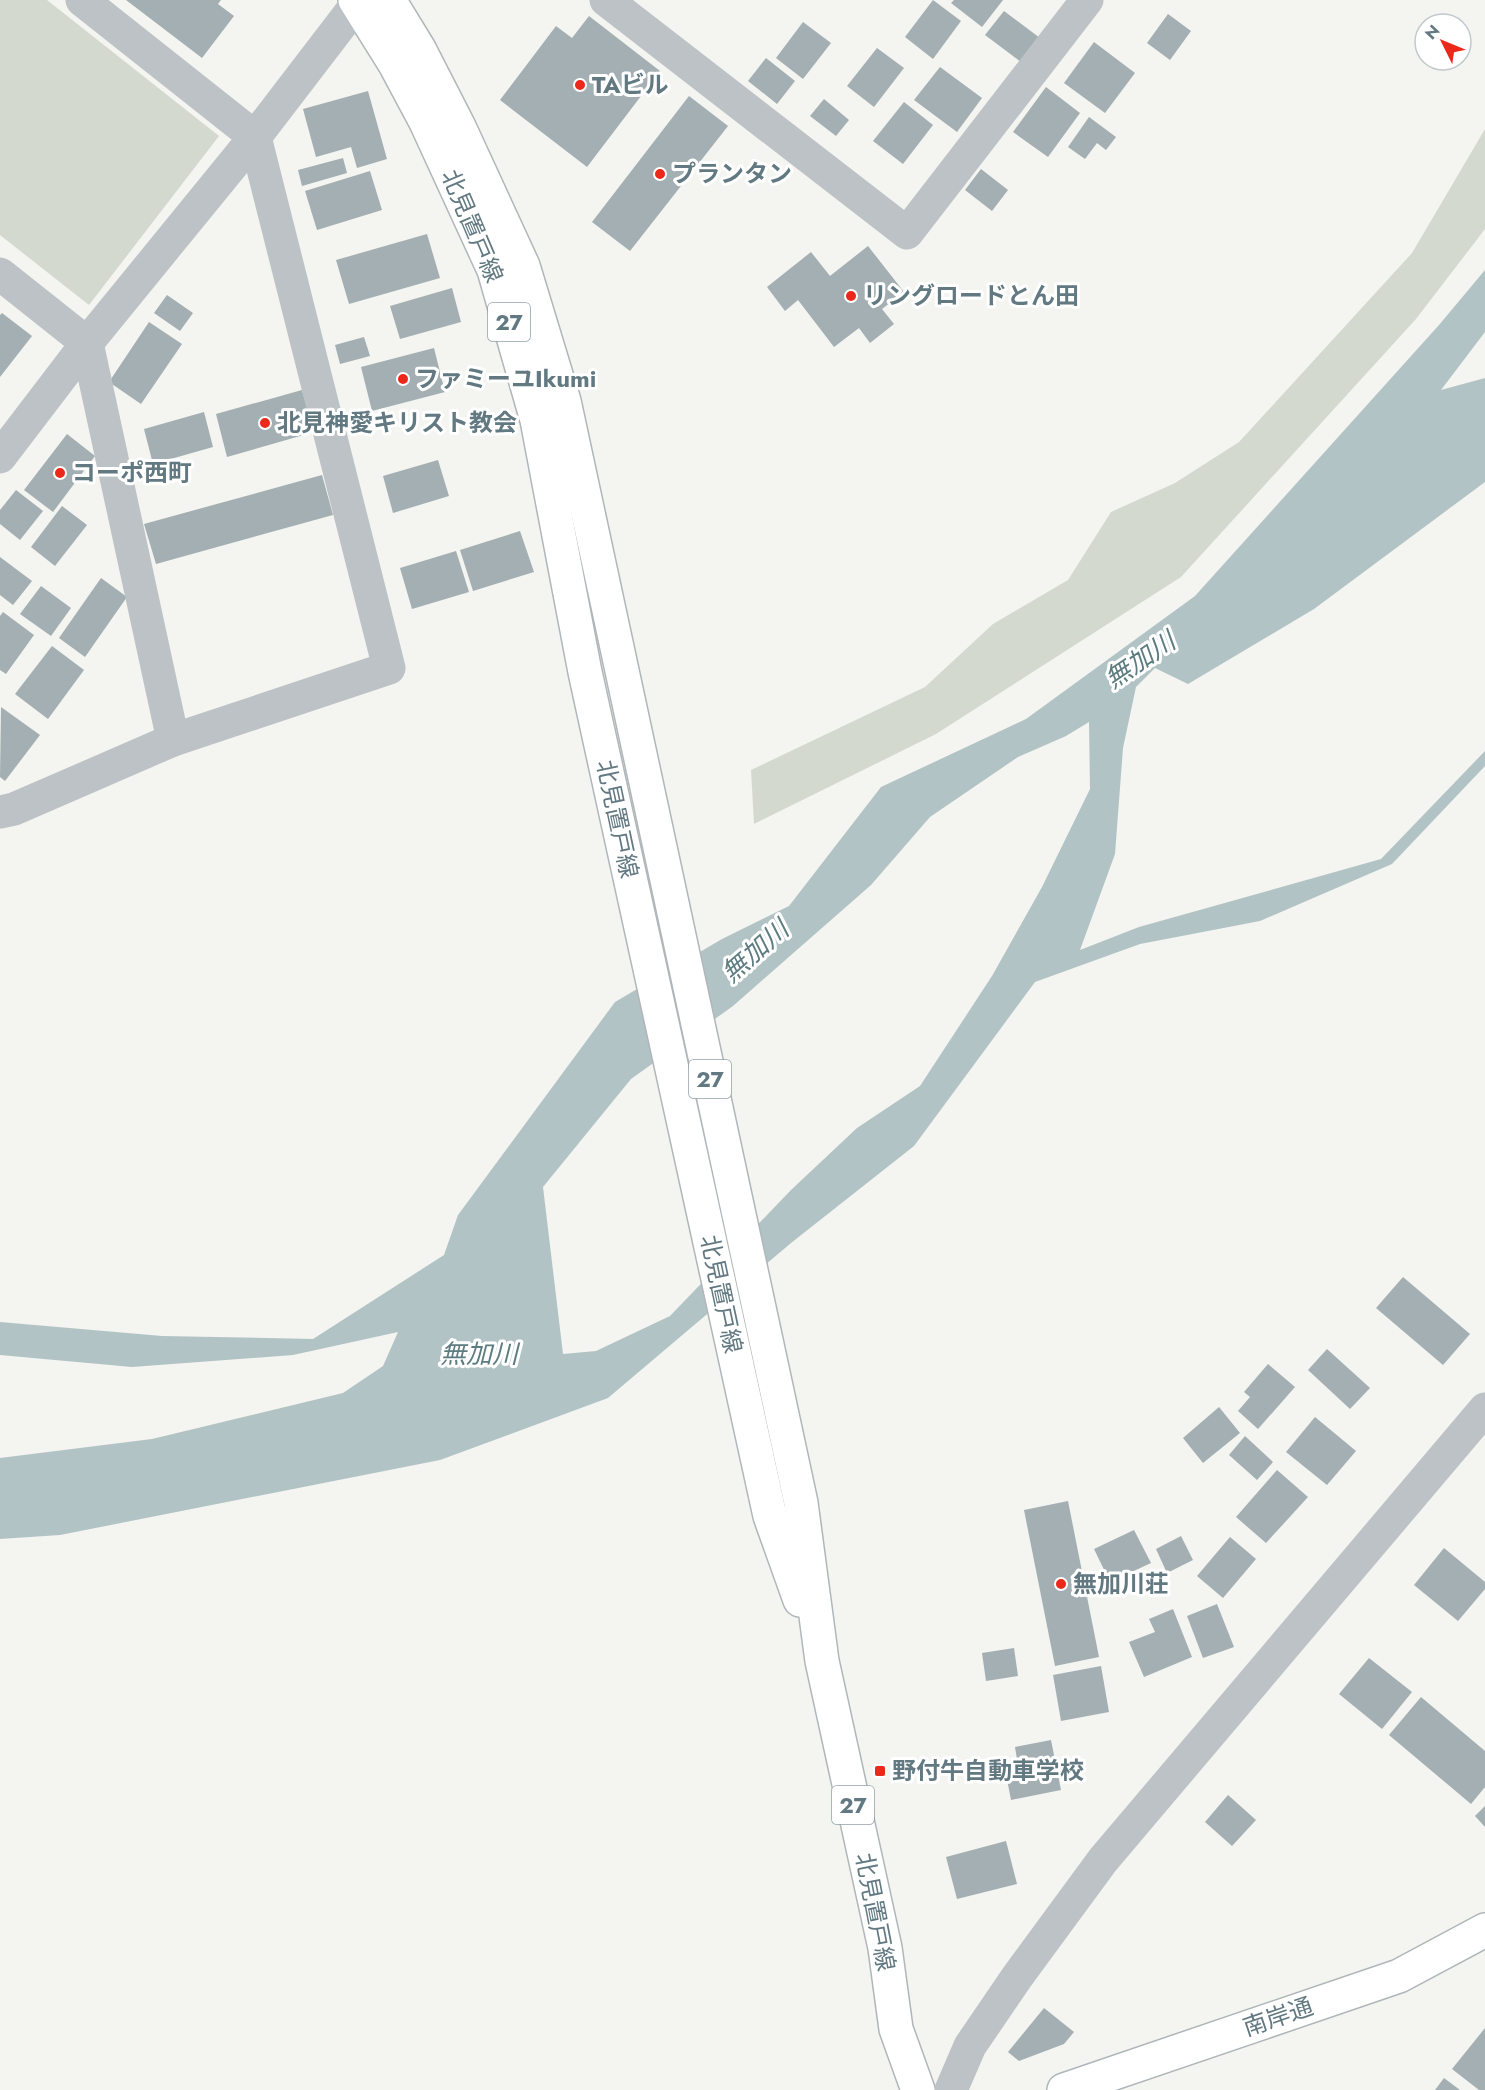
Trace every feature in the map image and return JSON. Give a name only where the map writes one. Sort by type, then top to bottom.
[{"type":"main road","name":"北見置戸線","points":[[389,0],[419,49],[459,127],[523,266],[564,401],[801,1503],[822,1661],[885,1948],[896,2029],[918,2090]]},
{"type":"main road","name":"北見置戸線","points":[[357,1],[395,64],[426,122],[494,270],[537,420],[585,672],[770,1516],[822,1661]]},
{"type":"main road","name":"南岸通","points":[[1064,2090],[1399,1976],[1485,1930]]},
{"type":"street","points":[[0,812],[173,740],[389,668],[255,137],[82,0]]},
{"type":"street","points":[[606,0],[907,233],[1087,0]]},
{"type":"street","points":[[0,457],[87,343],[255,137],[357,1]]},
{"type":"street","points":[[0,274],[87,343],[173,740]]},
{"type":"street","points":[[951,2090],[970,2046],[1017,1977],[1103,1860],[1485,1409]]},
{"type":"shaded area","points":[[0,0],[47,0],[219,136],[89,305],[0,235]]},
{"type":"shaded area","points":[[1485,129],[1485,229],[1416,319],[1181,577],[936,734],[754,824],[751,770],[925,687],[993,624],[1068,580],[1111,512],[1175,483],[1239,442],[1412,253]]},
{"type":"water","name":"無加川","points":[[1485,270],[1485,332],[1441,390],[1485,378],[1485,482],[1314,609],[1188,684],[1155,668],[1136,687],[1123,748],[1115,854],[1080,950],[1139,927],[1381,859],[1485,751],[1485,766],[1392,864],[1260,921],[1140,944],[1035,982],[914,1146],[791,1243],[608,1398],[440,1460],[60,1535],[0,1539],[0,1458],[152,1439],[343,1393],[383,1366],[398,1332],[293,1355],[132,1367],[0,1355],[0,1322],[162,1336],[313,1339],[444,1255],[458,1215],[615,1002],[722,939],[789,906],[881,787],[1026,719],[1195,596],[1439,325]],"holes":[[[1089,722],[1090,789],[1042,887],[992,976],[920,1086],[857,1128],[791,1190],[670,1316],[596,1351],[563,1354],[543,1187],[631,1079],[733,1006],[871,885],[930,817],[1018,757],[1066,736]]]},
{"type":"building","points":[[126,0],[221,0],[218,4],[234,16],[202,58]]},
{"type":"building","points":[[933,0],[961,21],[933,59],[905,37]]},
{"type":"building","points":[[954,0],[1003,0],[982,27],[951,3]]},
{"type":"building","points":[[1004,11],[1040,38],[1021,62],[985,35]]},
{"type":"building","points":[[1168,14],[1191,31],[1170,60],[1147,43]]},
{"type":"building","name":"TAビル","points":[[589,16],[660,71],[587,167],[500,100],[556,26],[572,38]]},
{"type":"building","points":[[803,22],[831,43],[803,79],[776,58]]},
{"type":"building","points":[[1094,42],[1135,73],[1105,113],[1064,83]]},
{"type":"building","points":[[877,48],[904,68],[874,107],[847,86]]},
{"type":"building","points":[[766,58],[795,81],[777,104],[748,81]]},
{"type":"building","points":[[940,67],[982,98],[957,132],[914,100]]},
{"type":"building","points":[[1046,87],[1080,113],[1048,157],[1013,132]]},
{"type":"building","points":[[368,91],[387,159],[357,168],[351,147],[316,157],[303,109]]},
{"type":"building","name":"プランタン","points":[[689,96],[728,126],[630,251],[592,222]]},
{"type":"building","points":[[824,99],[849,120],[836,136],[810,116]]},
{"type":"building","points":[[904,102],[933,125],[903,164],[873,141]]},
{"type":"building","points":[[1089,117],[1116,137],[1106,150],[1097,143],[1085,159],[1068,147]]},
{"type":"building","points":[[343,158],[347,173],[302,186],[298,170]]},
{"type":"building","points":[[981,169],[1008,190],[992,211],[965,190]]},
{"type":"building","points":[[370,171],[382,210],[317,230],[305,191]]},
{"type":"building","points":[[427,234],[440,278],[349,304],[336,260]]},
{"type":"building","name":"リングロードとん田","points":[[868,246],[904,292],[882,309],[894,324],[870,343],[859,328],[834,347],[798,300],[785,311],[767,287],[811,252],[830,276]]},
{"type":"building","points":[[452,288],[461,322],[400,339],[390,306]]},
{"type":"building","points":[[167,295],[193,313],[180,331],[154,313]]},
{"type":"building","points":[[2,313],[32,336],[0,377],[0,315]]},
{"type":"building","points":[[149,322],[182,344],[141,404],[109,382]]},
{"type":"building","points":[[364,337],[370,356],[340,364],[335,345]]},
{"type":"building","name":"ファミーユIkumi","points":[[434,348],[445,392],[372,411],[361,367]]},
{"type":"building","name":"北見神愛キリスト教会","points":[[302,390],[314,432],[227,457],[216,414]]},
{"type":"building","points":[[204,412],[213,447],[153,464],[144,429]]},
{"type":"building","name":"コーポ西町","points":[[67,434],[95,456],[53,512],[24,490]]},
{"type":"building","points":[[438,460],[449,496],[393,513],[383,476]]},
{"type":"building","points":[[322,475],[333,515],[156,564],[144,524]]},
{"type":"building","points":[[16,490],[43,511],[20,540],[0,524],[0,510]]},
{"type":"building","points":[[62,506],[87,525],[55,566],[31,547]]},
{"type":"building","points":[[520,531],[534,572],[473,591],[460,550]]},
{"type":"building","points":[[456,551],[469,592],[412,609],[400,568]]},
{"type":"building","points":[[0,557],[32,581],[13,605],[0,595]]},
{"type":"building","points":[[101,578],[127,597],[85,657],[59,638]]},
{"type":"building","points":[[41,586],[71,608],[51,636],[20,614]]},
{"type":"building","points":[[3,612],[34,635],[6,674],[0,670],[0,616]]},
{"type":"building","points":[[52,646],[84,670],[48,719],[15,694]]},
{"type":"building","points":[[1,707],[40,735],[5,781],[0,777]]},
{"type":"building","points":[[1403,1277],[1470,1334],[1443,1365],[1376,1308]]},
{"type":"building","points":[[1327,1349],[1370,1388],[1350,1409],[1308,1370]]},
{"type":"building","points":[[1268,1364],[1295,1387],[1258,1429],[1238,1411],[1250,1397],[1244,1392]]},
{"type":"building","points":[[1219,1407],[1240,1433],[1203,1463],[1183,1438]]},
{"type":"building","points":[[1315,1417],[1356,1451],[1327,1485],[1286,1452]]},
{"type":"building","points":[[1245,1436],[1273,1462],[1257,1480],[1229,1455]]},
{"type":"building","points":[[1277,1470],[1308,1497],[1266,1543],[1236,1517]]},
{"type":"building","name":"無加川荘","points":[[1068,1501],[1099,1657],[1055,1666],[1024,1510]]},
{"type":"building","points":[[1134,1530],[1151,1563],[1110,1582],[1094,1549]]},
{"type":"building","points":[[1181,1536],[1193,1560],[1167,1573],[1156,1549]]},
{"type":"building","points":[[1230,1537],[1256,1559],[1223,1598],[1197,1576]]},
{"type":"building","points":[[1444,1548],[1485,1582],[1485,1589],[1458,1621],[1414,1585]]},
{"type":"building","points":[[1217,1604],[1234,1647],[1203,1658],[1187,1616]]},
{"type":"building","points":[[1173,1609],[1192,1657],[1144,1677],[1129,1642],[1155,1632],[1149,1619]]},
{"type":"building","points":[[1014,1648],[1018,1676],[986,1681],[982,1653]]},
{"type":"building","points":[[1369,1658],[1412,1692],[1382,1729],[1339,1694]]},
{"type":"building","points":[[1101,1666],[1109,1712],[1061,1721],[1053,1675]]},
{"type":"building","points":[[1421,1697],[1485,1751],[1485,1787],[1471,1804],[1389,1735]]},
{"type":"building","points":[[1051,1740],[1061,1790],[1011,1800],[1006,1774],[1019,1772],[1015,1747]]},
{"type":"building","points":[[1228,1795],[1256,1820],[1232,1846],[1205,1822]]},
{"type":"building","points":[[1485,1806],[1485,1827],[1475,1816]]},
{"type":"building","points":[[1006,1841],[1017,1884],[957,1899],[946,1857]]},
{"type":"building","points":[[1044,2008],[1074,2032],[1064,2044],[1019,2061],[1008,2052]]},
{"type":"building","points":[[1485,2028],[1485,2090],[1479,2090],[1452,2069]]},
{"type":"building","points":[[1444,2078],[1460,2090],[1435,2090]]},
{"type":"place","name":"TAビル","points":[[580,85]]},
{"type":"place","name":"プランタン","points":[[660,174]]},
{"type":"place","name":"リングロードとん田","points":[[851,296]]},
{"type":"place","name":"ファミーユIkumi","points":[[403,379]]},
{"type":"place","name":"北見神愛キリスト教会","points":[[265,423]]},
{"type":"place","name":"コーポ西町","points":[[60,473]]},
{"type":"place","name":"無加川荘","points":[[1061,1584]]},
{"type":"place","name":"野付牛自動車学校","points":[[880,1771]]}]
